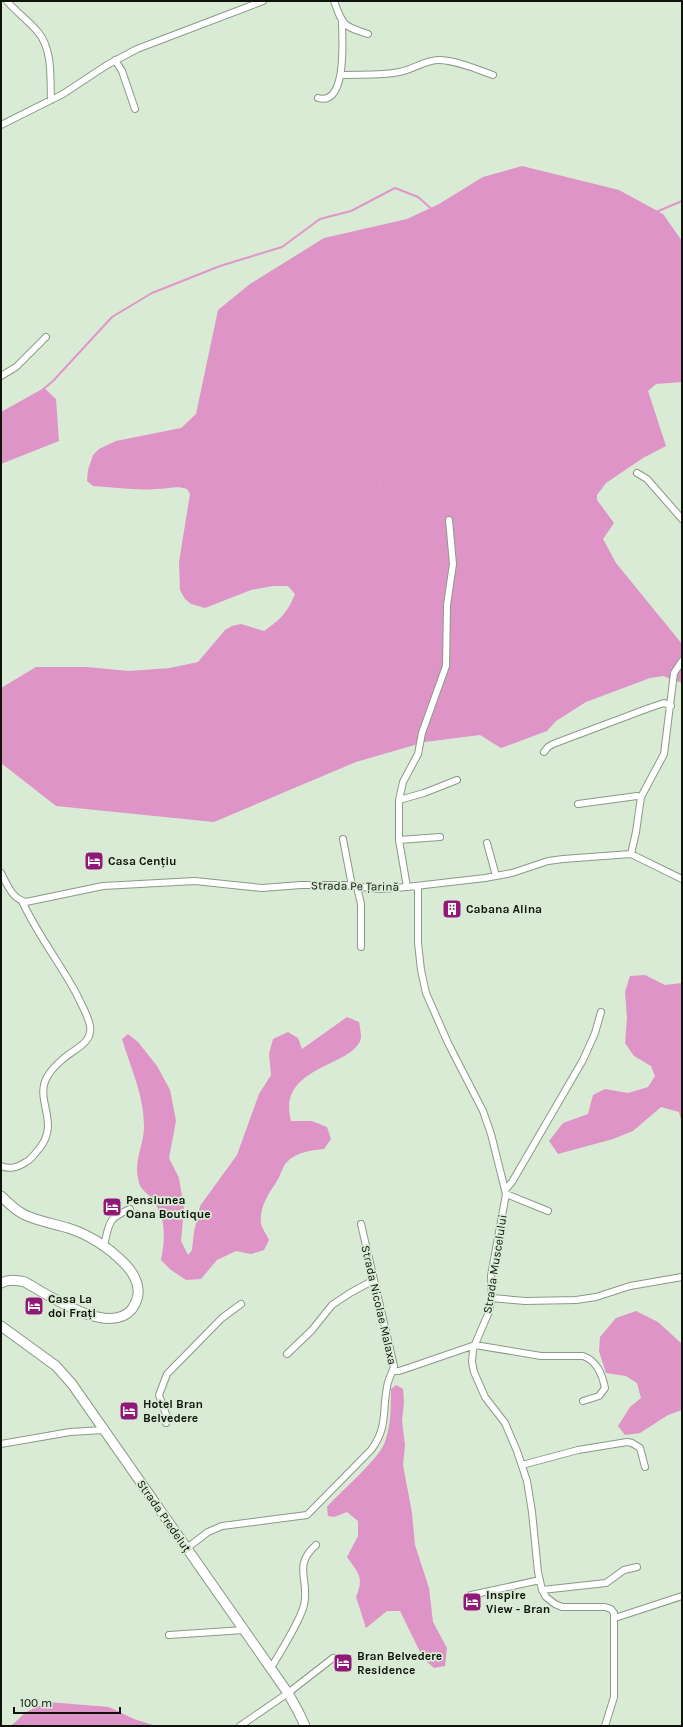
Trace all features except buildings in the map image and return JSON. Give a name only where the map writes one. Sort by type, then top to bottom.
[{"type":"main road","points":[[1,1196],[24,1214],[82,1233],[104,1245],[127,1266],[137,1282],[138,1297],[135,1304],[125,1315],[108,1319],[97,1318],[70,1306],[25,1282],[9,1280],[1,1284]]},
{"type":"main road","name":"Strada Predeluț","points":[[1,1326],[56,1366],[72,1384],[271,1668],[288,1693],[305,1726]]},
{"type":"street","points":[[7,1],[39,33],[44,41],[48,54],[51,100]]},
{"type":"street","points":[[1,125],[51,100],[137,48],[263,1]]},
{"type":"street","points":[[318,98],[328,98],[333,93],[341,75],[342,22],[334,1]]},
{"type":"street","points":[[342,22],[344,25],[368,34]]},
{"type":"street","points":[[115,60],[122,71],[135,109]]},
{"type":"street","points":[[341,75],[398,73],[433,60],[466,65],[493,74]]},
{"type":"street","points":[[1,376],[16,367],[46,337]]},
{"type":"street","points":[[637,473],[647,479],[682,519]]},
{"type":"street","points":[[407,887],[399,840],[399,800],[404,782],[418,754],[422,733],[446,666],[447,605],[454,564],[449,520]]},
{"type":"street","points":[[682,661],[674,674],[664,754],[641,797],[631,854],[682,879]]},
{"type":"street","points":[[544,752],[553,744],[654,706],[664,703],[671,706]]},
{"type":"street","points":[[399,800],[424,793],[457,780]]},
{"type":"street","points":[[578,804],[637,796],[641,797]]},
{"type":"street","points":[[399,840],[440,838]]},
{"type":"street","points":[[343,839],[354,886],[361,904],[361,947]]},
{"type":"street","points":[[487,844],[496,876]]},
{"type":"street","name":"Strada Pe Țarină","points":[[22,901],[26,902],[103,886],[195,881],[262,888],[301,885],[354,886],[380,889],[407,887],[496,876],[512,873],[548,861],[631,854]]},
{"type":"street","points":[[1,873],[14,896],[22,901],[45,942],[68,978],[84,1011],[90,1030],[86,1042],[64,1058],[46,1078],[43,1094],[49,1119],[48,1132],[41,1146],[30,1160],[18,1167],[6,1168],[1,1166]]},
{"type":"street","name":"Strada Muscelului","points":[[418,886],[419,950],[421,970],[426,993],[448,1043],[483,1111],[491,1134],[505,1192],[491,1276],[492,1298],[488,1314],[475,1345],[472,1362],[477,1381],[485,1397],[505,1423],[527,1481],[542,1590]]},
{"type":"street","points":[[548,1212],[505,1192],[583,1060],[595,1033],[601,1012]]},
{"type":"street","points":[[104,1245],[111,1220],[116,1215],[130,1209]]},
{"type":"street","name":"Strada Nicolae Malaxa","points":[[187,1548],[208,1532],[222,1526],[307,1515],[378,1441],[383,1429],[388,1380],[393,1371],[393,1358],[360,1224]]},
{"type":"street","points":[[492,1298],[525,1301],[576,1300],[596,1297],[630,1286],[682,1277]]},
{"type":"street","points":[[287,1354],[312,1330],[332,1305],[374,1280]]},
{"type":"street","points":[[166,1423],[166,1417],[159,1395],[167,1374],[222,1318],[241,1304]]},
{"type":"street","points":[[393,1371],[399,1371],[475,1345],[541,1356],[577,1356],[588,1358],[596,1365],[602,1376],[605,1388],[599,1396],[583,1401]]},
{"type":"street","points":[[1,1444],[70,1432],[103,1430]]},
{"type":"street","points":[[522,1465],[578,1450],[627,1442],[640,1448],[645,1467]]},
{"type":"street","points":[[271,1668],[302,1612],[305,1598],[304,1561],[308,1552],[316,1544]]},
{"type":"street","points":[[605,1726],[614,1697],[614,1613],[611,1609],[562,1607],[546,1597],[542,1590],[606,1583],[624,1570],[637,1567]]},
{"type":"street","points":[[471,1596],[540,1580]]},
{"type":"street","points":[[615,1618],[682,1596]]},
{"type":"street","points":[[169,1635],[244,1630]]},
{"type":"street","points":[[240,1726],[288,1693],[332,1658]]},
{"type":"shaded area","points":[[522,166],[619,190],[663,214],[682,241],[682,382],[656,384],[648,391],[666,446],[643,458],[606,483],[597,495],[597,500],[614,523],[603,539],[616,563],[682,644],[682,683],[663,676],[650,678],[586,702],[556,721],[547,731],[501,748],[480,735],[425,742],[356,762],[214,822],[56,806],[1,763],[1,688],[36,667],[87,667],[129,671],[170,668],[198,662],[225,630],[232,626],[241,624],[264,631],[283,615],[295,594],[288,586],[273,586],[251,590],[205,608],[191,604],[185,599],[180,590],[179,562],[190,494],[187,489],[176,487],[141,490],[125,489],[93,486],[87,481],[88,470],[93,455],[99,449],[116,441],[181,428],[196,414],[218,310],[250,284],[324,238],[407,219],[439,204],[483,177]]},
{"type":"shaded area","points":[[44,388],[56,399],[59,441],[1,464],[1,412]]},
{"type":"shaded area","points":[[645,975],[665,985],[682,983],[682,1123],[679,1112],[661,1107],[633,1131],[613,1139],[558,1154],[549,1141],[563,1123],[588,1114],[593,1095],[605,1089],[628,1093],[648,1087],[655,1076],[651,1066],[634,1056],[625,1043],[627,1018],[625,992],[630,976]]},
{"type":"shaded area","points":[[347,1017],[359,1022],[361,1038],[356,1048],[305,1078],[295,1088],[289,1103],[291,1121],[312,1121],[327,1127],[331,1139],[324,1149],[299,1154],[287,1162],[284,1166],[263,1206],[261,1223],[269,1240],[264,1250],[251,1254],[236,1251],[217,1260],[201,1279],[186,1280],[171,1270],[161,1260],[164,1236],[162,1221],[157,1206],[141,1188],[139,1182],[137,1165],[144,1133],[142,1104],[122,1039],[128,1034],[138,1042],[157,1066],[170,1090],[176,1121],[169,1158],[179,1178],[184,1208],[181,1241],[188,1255],[192,1250],[194,1232],[200,1206],[237,1155],[259,1094],[271,1075],[269,1054],[273,1039],[288,1032],[298,1038],[302,1049]]},
{"type":"shaded area","points":[[636,1311],[658,1322],[682,1344],[682,1410],[668,1415],[640,1433],[625,1435],[618,1426],[630,1407],[641,1398],[637,1383],[626,1376],[606,1373],[599,1351],[600,1337],[616,1318]]},
{"type":"shaded area","points":[[396,1385],[403,1389],[404,1402],[402,1421],[405,1445],[403,1465],[412,1513],[415,1545],[429,1588],[433,1622],[447,1648],[445,1666],[434,1668],[423,1658],[400,1611],[387,1611],[366,1628],[356,1597],[360,1585],[359,1576],[347,1557],[358,1536],[358,1521],[347,1512],[334,1517],[328,1516],[327,1507],[368,1466],[385,1442],[390,1422],[391,1389]]},
{"type":"shaded area","points":[[48,1702],[109,1707],[134,1719],[156,1726],[11,1726],[26,1712]]},
{"type":"waterway","points":[[1,422],[9,418],[53,381],[112,317],[152,293],[220,266],[282,247],[320,219],[351,211],[395,188],[418,197],[436,213],[511,237],[604,234],[682,201]]},
{"type":"waterway","points":[[56,800],[106,786],[165,746],[205,726],[227,722],[283,649],[331,601],[374,519],[384,464],[406,367],[427,314],[502,234]]},
{"type":"place","name":"Casa Cențiu","points":[[94,861]]},
{"type":"place","name":"Cabana Alina","points":[[452,909]]},
{"type":"place","name":"Pensiunea Oana Boutique","points":[[112,1207]]},
{"type":"place","name":"Casa La doi Frați","points":[[34,1306]]},
{"type":"place","name":"Hotel Bran Belvedere","points":[[129,1411]]},
{"type":"place","name":"Inspire View - Bran","points":[[472,1602]]},
{"type":"place","name":"Bran Belvedere Residence","points":[[343,1663]]}]
